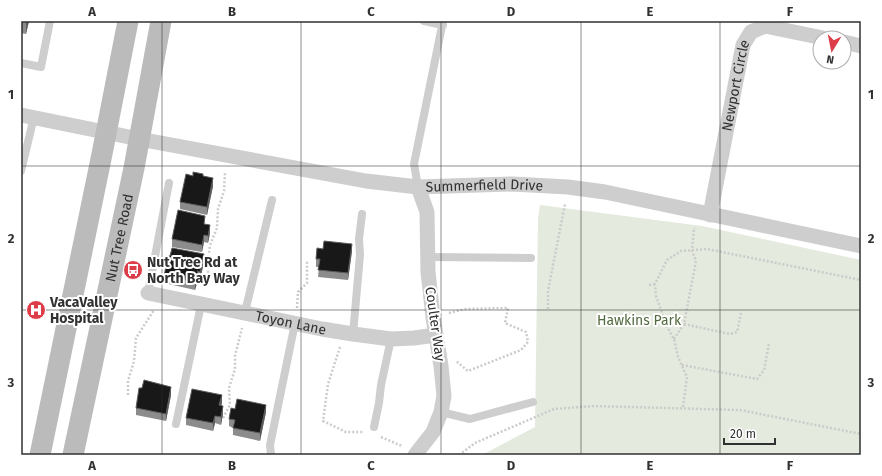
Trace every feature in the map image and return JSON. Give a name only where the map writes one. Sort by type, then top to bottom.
[{"type":"main road","points":[[40,455],[128,21]]},
{"type":"main road","name":"Nut Tree Road","points":[[73,455],[139,139],[161,21]]},
{"type":"street","name":"Newport Circle","points":[[710,215],[743,45],[751,32],[765,26],[812,36]]},
{"type":"street","name":"Summerfield Drive","points":[[27,116],[139,139],[366,181],[418,187],[512,184],[568,187],[605,192],[861,246]]},
{"type":"street","name":"Coulter Way","points":[[410,452],[433,432],[441,412],[444,396],[441,366],[432,317],[428,272],[427,212],[418,187]]},
{"type":"street","name":"Toyon Lane","points":[[153,294],[348,334],[391,339],[436,335]]},
{"type":"lane","points":[[21,63],[41,67],[50,21]]},
{"type":"lane","points":[[418,187],[414,164],[443,23],[424,21]]},
{"type":"lane","points":[[21,171],[27,116]]},
{"type":"lane","points":[[153,294],[169,183]]},
{"type":"lane","points":[[245,312],[272,200]]},
{"type":"lane","points":[[348,334],[360,255],[359,239],[362,214]]},
{"type":"lane","points":[[428,257],[531,258]]},
{"type":"lane","points":[[176,424],[201,304]]},
{"type":"lane","points":[[271,455],[270,445],[295,323]]},
{"type":"lane","points":[[376,431],[381,385],[391,339]]},
{"type":"lane","points":[[441,412],[470,419],[533,402]]},
{"type":"path","points":[[201,304],[208,277],[209,252],[217,228],[218,209],[224,191],[225,172]]},
{"type":"path","points":[[548,309],[548,291],[564,204]]},
{"type":"path","points":[[674,339],[684,324],[696,261],[692,250],[694,229],[697,226]]},
{"type":"path","points":[[683,407],[687,378],[678,356],[674,339],[666,327],[656,296],[655,284],[667,260],[681,251],[707,249],[861,280]]},
{"type":"path","points":[[295,323],[298,292],[307,283],[307,260]]},
{"type":"path","points":[[649,285],[655,284]]},
{"type":"path","points":[[128,395],[128,381],[134,361],[136,338],[154,310],[153,294]]},
{"type":"path","points":[[432,317],[465,309],[508,308],[505,323],[526,332],[528,342],[522,350],[468,371],[457,362],[441,366]]},
{"type":"path","points":[[223,418],[230,405],[229,388],[235,369],[236,356],[245,312]]},
{"type":"path","points":[[684,324],[730,334],[737,332],[741,313]]},
{"type":"path","points":[[348,334],[328,384],[323,421],[346,432],[364,432]]},
{"type":"path","points":[[682,365],[757,380],[764,370],[769,344]]},
{"type":"path","points":[[459,455],[475,443],[554,409],[593,406],[683,407],[740,410],[861,434]]},
{"type":"path","points":[[376,431],[410,452]]},
{"type":"green space","name":"Hawkins Park","points":[[540,205],[702,226],[861,260],[861,455],[482,455],[535,427],[538,218]]},
{"type":"building","points":[[193,172],[213,178],[207,207],[180,202],[186,174],[193,176]]},
{"type":"building","points":[[178,210],[205,216],[204,224],[210,225],[208,236],[204,235],[202,245],[172,239]]},
{"type":"building","points":[[324,241],[352,244],[348,273],[318,270],[320,259],[316,259],[317,248],[323,249]]},
{"type":"building","points":[[172,248],[204,254],[200,272],[197,271],[198,273],[195,282],[164,276],[168,256],[170,256]]},
{"type":"building","points":[[144,380],[171,387],[166,414],[136,408],[139,388],[142,388]]},
{"type":"building","points":[[192,389],[222,395],[219,405],[223,406],[221,417],[215,416],[213,423],[186,418]]},
{"type":"building","points":[[237,399],[266,405],[260,433],[233,428],[235,420],[229,419],[231,408],[235,409]]},
{"type":"place","name":"Nut Tree Rd at North Bay Way","points":[[133,270]]},
{"type":"place","name":"VacaValley Hospital","points":[[36,310]]}]
